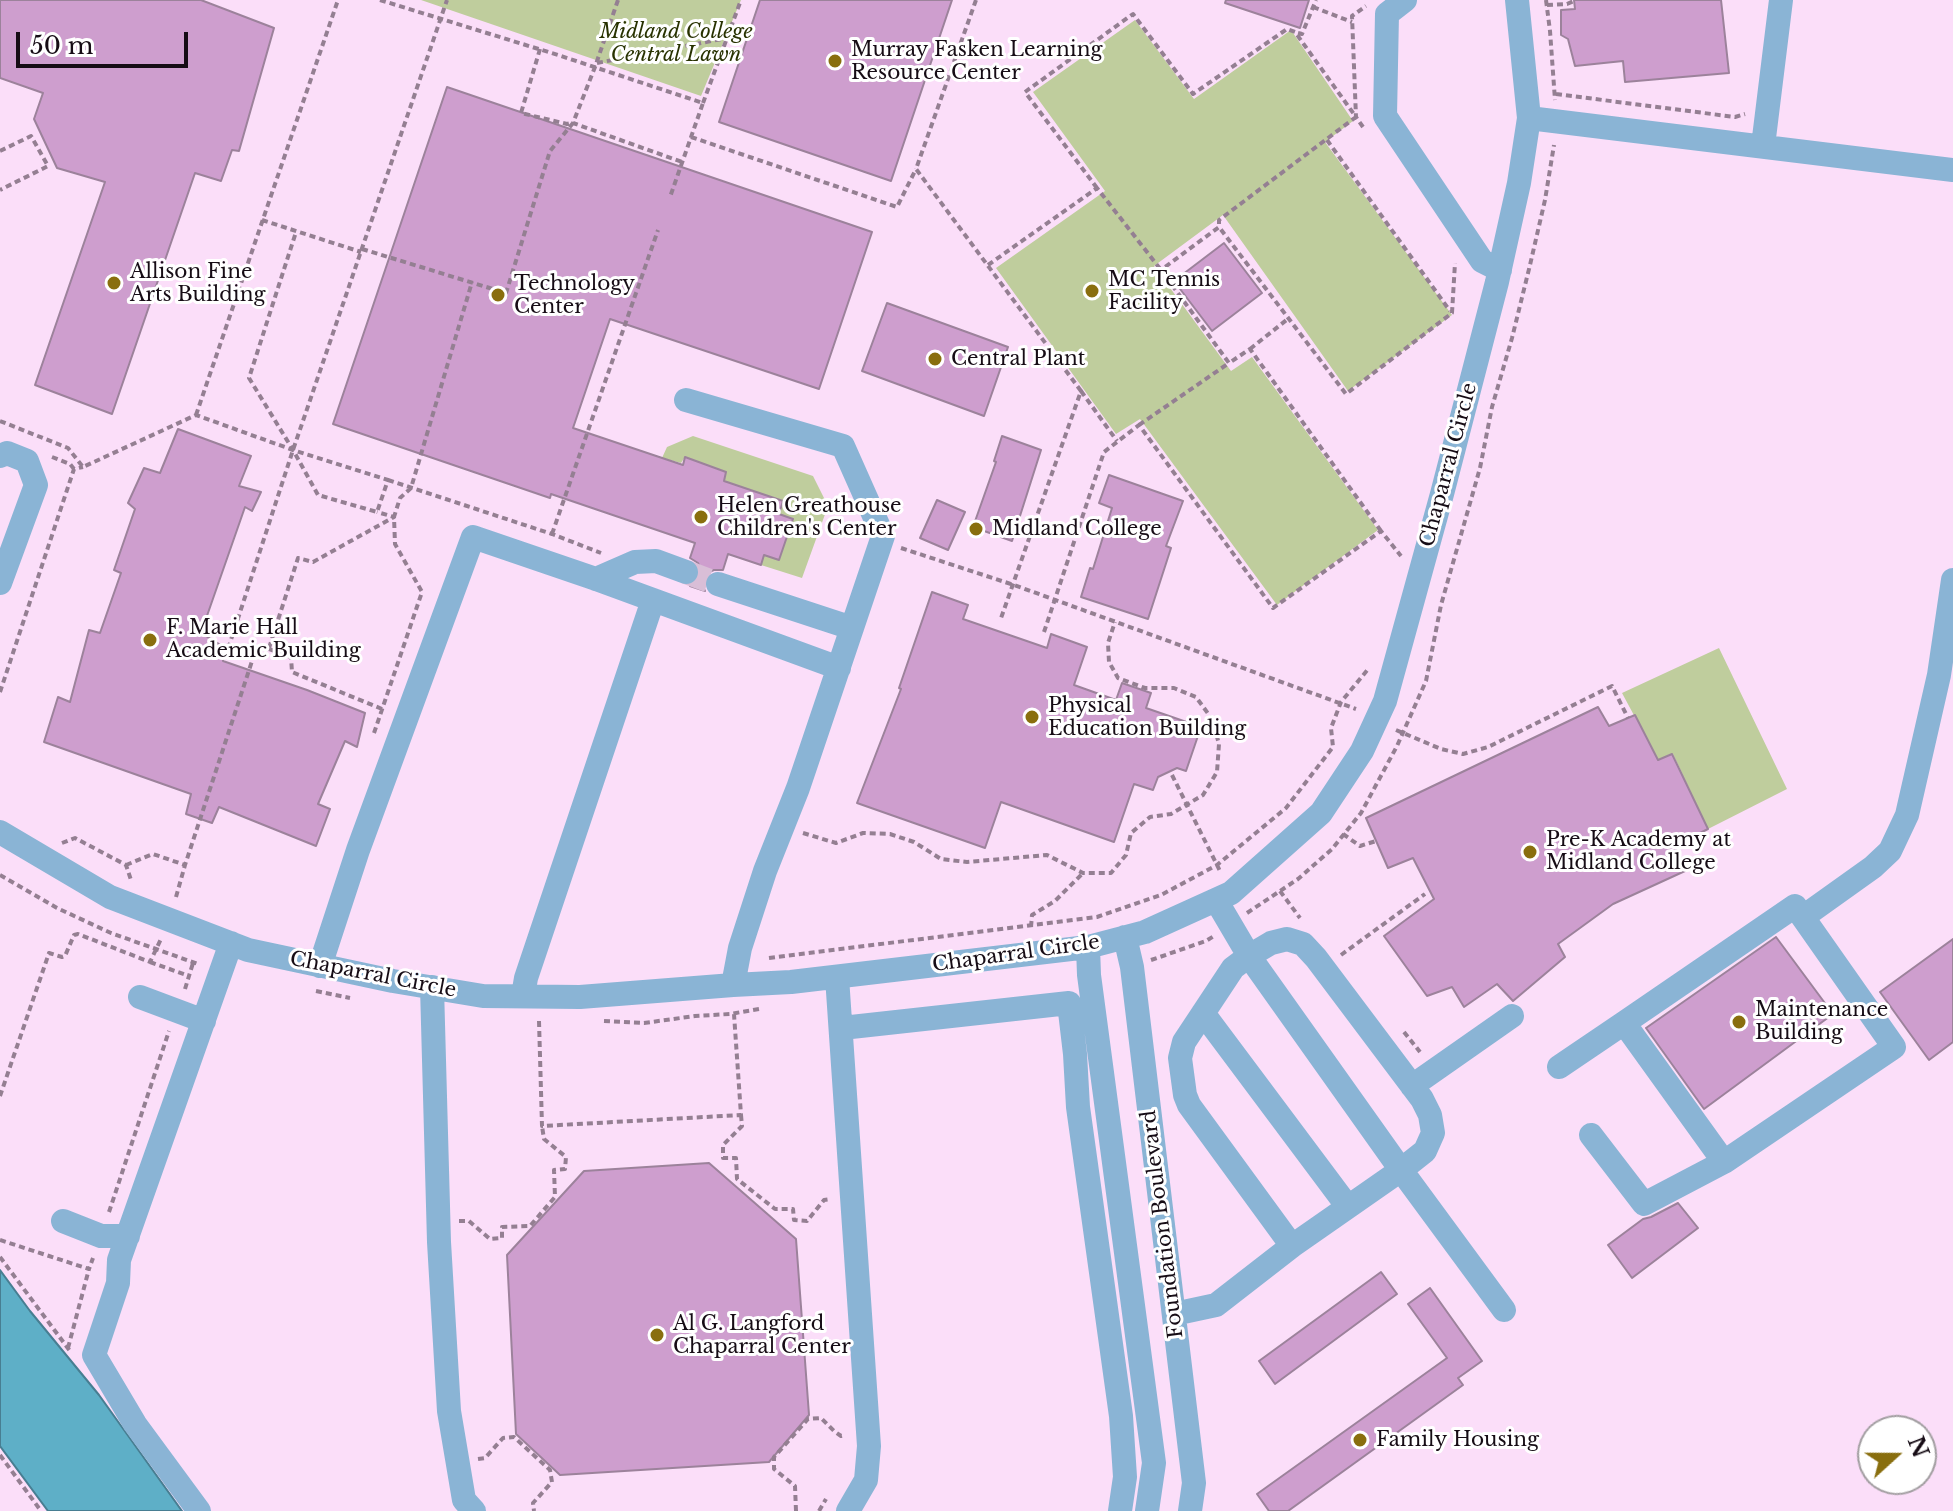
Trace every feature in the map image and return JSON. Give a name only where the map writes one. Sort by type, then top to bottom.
[{"type":"street","points":[[1405,0],[1387,14],[1385,116],[1482,261],[1500,270]]},
{"type":"street","name":"Chaparral Circle","points":[[0,832],[110,897],[248,950],[393,981],[483,996],[525,1008],[736,974],[791,982],[1088,947],[1145,932],[1223,896],[1321,813],[1362,751],[1385,701],[1500,270],[1519,183],[1528,106],[1517,0]]},
{"type":"street","points":[[1763,146],[1781,0]]},
{"type":"street","points":[[1528,106],[1555,120],[1953,170]]},
{"type":"street","points":[[686,400],[843,446],[883,536],[798,788],[770,857],[740,948],[736,974]]},
{"type":"street","points":[[0,456],[7,453],[27,461],[36,485],[0,583]]},
{"type":"street","points":[[320,966],[358,850],[473,537],[839,668]]},
{"type":"street","points":[[596,579],[635,562],[656,561],[686,572]]},
{"type":"street","points":[[1803,917],[1873,867],[1890,851],[1907,815],[1939,675],[1953,580]]},
{"type":"street","points":[[718,584],[852,628]]},
{"type":"street","points":[[525,1008],[526,978],[653,600]]},
{"type":"street","points":[[1223,896],[1231,924],[1249,956],[1504,1310]]},
{"type":"street","points":[[1559,1067],[1795,906],[1894,1047],[1724,1162],[1644,1204],[1591,1135]]},
{"type":"street","name":"Foundation Boulevard","points":[[1125,937],[1132,967],[1194,1483],[1190,1511]]},
{"type":"street","points":[[1174,1314],[1216,1305],[1292,1246],[1425,1151],[1433,1133],[1430,1115],[1412,1086],[1316,958],[1303,944],[1287,939],[1271,943],[1233,968],[1184,1042],[1180,1058],[1189,1105],[1292,1246]]},
{"type":"street","points":[[199,1511],[135,1424],[94,1355],[118,1283],[119,1260],[231,943]]},
{"type":"street","name":"Foundation Boulevard","points":[[1088,947],[1089,975],[1154,1463],[1147,1511]]},
{"type":"street","points":[[837,977],[869,1446],[866,1480],[848,1511]]},
{"type":"street","points":[[432,987],[439,1242],[449,1411],[464,1500],[474,1511]]},
{"type":"street","points":[[140,997],[204,1021]]},
{"type":"street","points":[[842,1028],[1069,1003],[1078,1107],[1121,1416],[1125,1468],[1120,1511]]},
{"type":"street","points":[[1203,1013],[1348,1207]]},
{"type":"street","points":[[1412,1086],[1512,1016]]},
{"type":"street","points":[[1624,1023],[1724,1162]]},
{"type":"street","points":[[1078,1107],[1147,1097]]},
{"type":"street","points":[[1085,1158],[1154,1148]]},
{"type":"street","points":[[63,1221],[101,1236],[128,1236]]},
{"type":"street","points":[[1121,1416],[1185,1410]]},
{"type":"street","points":[[1125,1468],[1191,1459]]},
{"type":"path","points":[[196,415],[338,0]]},
{"type":"path","points":[[380,0],[596,65],[703,103]]},
{"type":"path","points":[[394,517],[313,562],[298,558],[269,649],[263,658],[229,646],[447,0]]},
{"type":"path","points":[[262,220],[506,293],[550,151],[573,123],[618,0]]},
{"type":"path","points":[[670,197],[741,0]]},
{"type":"path","points":[[691,137],[897,207],[916,169],[976,0]]},
{"type":"path","points":[[1229,363],[1025,92],[1133,14],[1193,94],[1287,29],[1302,34],[1316,0]]},
{"type":"path","points":[[1356,117],[1352,16],[1374,0]]},
{"type":"path","points":[[1132,967],[1206,941],[1298,879],[1332,849],[1361,813],[1403,734],[1426,681],[1441,605],[1480,468],[1492,407],[1545,200],[1554,150],[1555,120],[1546,3],[1567,4],[1576,0]]},
{"type":"path","points":[[1313,7],[1352,22]]},
{"type":"path","points":[[1295,32],[1365,130]]},
{"type":"path","points":[[596,65],[727,38]]},
{"type":"path","points":[[540,49],[521,113],[573,123],[682,162]]},
{"type":"path","points":[[1528,106],[1555,94],[1735,117],[1748,113]]},
{"type":"path","points":[[1356,117],[1219,220],[1219,227],[1346,394],[1452,313],[1455,255]]},
{"type":"path","points":[[0,151],[31,136],[48,166],[0,190]]},
{"type":"path","points":[[1327,140],[1452,313]]},
{"type":"path","points":[[916,169],[1117,441]]},
{"type":"path","points":[[987,265],[1097,188]]},
{"type":"path","points":[[1161,270],[1219,227]]},
{"type":"path","points":[[552,534],[658,230]]},
{"type":"path","points":[[296,232],[249,378],[318,495],[394,517]]},
{"type":"path","points":[[372,738],[422,592],[395,544],[394,517],[400,498],[411,488],[472,282]]},
{"type":"path","points":[[1044,632],[1104,452],[1289,318]]},
{"type":"path","points":[[1250,349],[1403,559],[1407,545]]},
{"type":"path","points":[[1000,621],[1081,391]]},
{"type":"path","points":[[0,692],[74,469],[196,415],[293,450],[552,534],[603,554]]},
{"type":"path","points":[[0,421],[68,448],[83,467]]},
{"type":"path","points":[[1139,425],[1273,608],[1381,531]]},
{"type":"path","points":[[377,512],[388,480]]},
{"type":"path","points":[[898,547],[1014,585],[1341,702],[1403,734],[1441,749],[1463,754],[1488,747],[1612,686],[1628,718]]},
{"type":"path","points":[[797,832],[836,843],[863,833],[890,834],[914,842],[941,859],[967,862],[1047,855],[1083,873],[1111,873],[1126,855],[1131,833],[1150,817],[1171,814],[1203,795],[1217,772],[1219,744],[1212,719],[1196,697],[1174,688],[1145,688],[1118,678],[1109,662],[1108,643],[1115,622]]},
{"type":"path","points":[[269,649],[291,657],[292,672],[382,709]]},
{"type":"path","points":[[150,962],[169,919],[254,655]]},
{"type":"path","points":[[736,974],[756,959],[1097,917],[1161,895],[1217,865],[1286,808],[1333,747],[1331,728],[1341,702],[1374,661]]},
{"type":"path","points":[[1172,775],[1217,865],[1223,896]]},
{"type":"path","points":[[1343,834],[1360,846],[1376,841]]},
{"type":"path","points":[[55,845],[75,838],[126,865],[133,887]]},
{"type":"path","points":[[126,865],[153,854],[185,865]]},
{"type":"path","points":[[1034,952],[1032,915],[1055,901],[1083,873]]},
{"type":"path","points":[[0,875],[57,908],[111,933],[194,963],[223,968]]},
{"type":"path","points":[[1280,891],[1300,918],[1309,922]]},
{"type":"path","points":[[1333,946],[1341,956],[1425,894]]},
{"type":"path","points":[[0,1096],[49,953],[65,956],[74,935],[190,976]]},
{"type":"path","points":[[68,1348],[89,1269],[194,963]]},
{"type":"path","points":[[313,990],[351,998]]},
{"type":"path","points":[[525,1008],[539,1021],[546,1021]]},
{"type":"path","points":[[593,1021],[644,1023],[763,1008]]},
{"type":"path","points":[[733,1013],[742,1126],[723,1145],[723,1158],[736,1158],[737,1179],[775,1209],[793,1209],[794,1220],[807,1221],[824,1200],[841,1199]]},
{"type":"path","points":[[456,1220],[469,1221],[490,1239],[502,1238],[502,1227],[530,1226],[555,1197],[554,1170],[565,1169],[566,1157],[544,1139],[539,1021]]},
{"type":"path","points":[[542,1126],[741,1115]]},
{"type":"path","points":[[0,1240],[89,1269]]},
{"type":"path","points":[[796,1511],[795,1486],[774,1469],[774,1457],[808,1419],[821,1418],[841,1436],[855,1434]]},
{"type":"path","points":[[469,1460],[485,1458],[503,1438],[514,1437],[550,1470],[552,1482],[533,1503],[534,1511]]},
{"type":"path","points":[[0,1455],[41,1511]]},
{"type":"path","points":[[819,1511],[826,1499]]},
{"type":"green space","name":"Midland College Central Lawn","points":[[421,0],[741,0],[701,96]]},
{"type":"green space","name":"MC Tennis Facility","points":[[1135,20],[1194,99],[1291,30],[1353,121],[1325,142],[1452,315],[1348,391],[1223,215],[1154,266],[1231,371],[1252,357],[1378,530],[1277,605],[1140,419],[1116,434],[996,268],[1105,191],[1033,92]]},
{"type":"green space","points":[[693,436],[813,476],[828,506],[802,578],[761,565],[764,555],[779,559],[792,520],[779,514],[783,501],[724,481],[726,472],[685,457],[681,463],[662,458],[667,447]]},
{"type":"green space","points":[[1719,648],[1787,789],[1708,829],[1673,754],[1658,760],[1622,693]]},
{"type":"water","points":[[0,1270],[99,1395],[182,1511],[48,1511],[0,1446]]},
{"type":"building","name":"Allison Fine Arts Building","points":[[0,0],[201,0],[274,28],[239,151],[232,150],[221,181],[195,173],[112,414],[35,385],[105,182],[57,168],[34,119],[43,93],[0,78]]},
{"type":"building","name":"Murray Fasken Learning Resource Center","points":[[760,0],[952,0],[891,181],[719,122]]},
{"type":"building","points":[[1226,0],[1309,0],[1300,28],[1225,3]]},
{"type":"building","points":[[1574,0],[1721,0],[1729,73],[1625,82],[1623,61],[1575,66],[1568,39],[1561,35],[1561,10],[1575,9]]},
{"type":"building","name":"Technology Center","points":[[447,87],[872,232],[819,389],[610,319],[573,428],[683,465],[685,457],[726,472],[724,481],[783,501],[779,514],[793,519],[779,560],[764,555],[761,565],[728,554],[723,570],[709,572],[704,579],[705,591],[690,586],[696,583],[701,570],[698,563],[690,558],[695,543],[551,494],[550,498],[333,424]]},
{"type":"building","points":[[1224,243],[1262,293],[1212,331],[1174,281]]},
{"type":"building","name":"Central Plant","points":[[887,303],[1008,347],[984,416],[862,371]]},
{"type":"building","name":"F. Marie Hall Academic Building","points":[[178,429],[251,456],[239,486],[261,492],[252,511],[245,507],[201,633],[224,647],[223,661],[365,713],[357,747],[345,741],[318,804],[330,809],[316,846],[219,807],[212,823],[186,814],[191,794],[44,742],[58,697],[70,702],[89,630],[100,633],[121,573],[114,570],[135,509],[128,503],[144,468],[160,473]]},
{"type":"building","points":[[1002,436],[1041,450],[1012,541],[973,527]]},
{"type":"building","points":[[1109,475],[1183,501],[1166,546],[1171,548],[1148,619],[1081,597],[1112,508],[1099,503]]},
{"type":"building","points":[[937,500],[965,512],[948,550],[920,538]]},
{"type":"building","name":"Physical Education Building","points":[[932,592],[968,605],[963,619],[1047,648],[1051,634],[1087,647],[1074,685],[1116,700],[1122,683],[1151,693],[1146,708],[1201,727],[1186,771],[1177,768],[1158,777],[1153,790],[1134,784],[1114,842],[1001,802],[985,848],[857,803],[901,689]]},
{"type":"building","name":"Pre-K Academy at Midland College","points":[[1598,707],[1609,726],[1635,715],[1658,760],[1672,754],[1708,829],[1676,845],[1685,871],[1613,904],[1558,944],[1565,957],[1513,1001],[1497,984],[1464,1007],[1452,987],[1427,996],[1384,936],[1434,899],[1413,858],[1388,868],[1366,818]]},
{"type":"building","name":"Maintenance Building","points":[[1776,937],[1833,1014],[1704,1109],[1646,1028]]},
{"type":"building","points":[[1953,939],[1953,1042],[1929,1060],[1880,992]]},
{"type":"building","name":"Al G. Langford Chaparral Center","points":[[709,1163],[796,1239],[809,1415],[769,1462],[560,1475],[516,1434],[507,1255],[584,1171]]},
{"type":"building","points":[[1678,1203],[1698,1228],[1632,1278],[1608,1245],[1643,1219]]},
{"type":"building","points":[[1381,1272],[1397,1294],[1275,1384],[1259,1361]]},
{"type":"building","name":"Family Housing","points":[[1430,1288],[1482,1361],[1458,1378],[1463,1385],[1288,1511],[1269,1511],[1257,1494],[1447,1358],[1408,1304]]},
{"type":"tunnel","points":[[686,572],[718,584]]},
{"type":"place","name":"Murray Fasken Learning Resource Center","points":[[835,61]]},
{"type":"place","name":"Allison Fine Arts Building","points":[[114,283]]},
{"type":"place","name":"MC Tennis Facility","points":[[1092,291]]},
{"type":"place","name":"Technology Center","points":[[498,295]]},
{"type":"place","name":"Central Plant","points":[[935,359]]},
{"type":"place","name":"Helen Greathouse Children's Center","points":[[701,517]]},
{"type":"place","name":"Midland College","points":[[976,529]]},
{"type":"place","name":"F. Marie Hall Academic Building","points":[[150,640]]},
{"type":"place","name":"Physical Education Building","points":[[1032,717]]},
{"type":"place","name":"Pre-K Academy at Midland College","points":[[1530,852]]},
{"type":"place","name":"Maintenance Building","points":[[1739,1022]]},
{"type":"place","name":"Al G. Langford Chaparral Center","points":[[657,1335]]},
{"type":"place","name":"Family Housing","points":[[1360,1440]]}]
